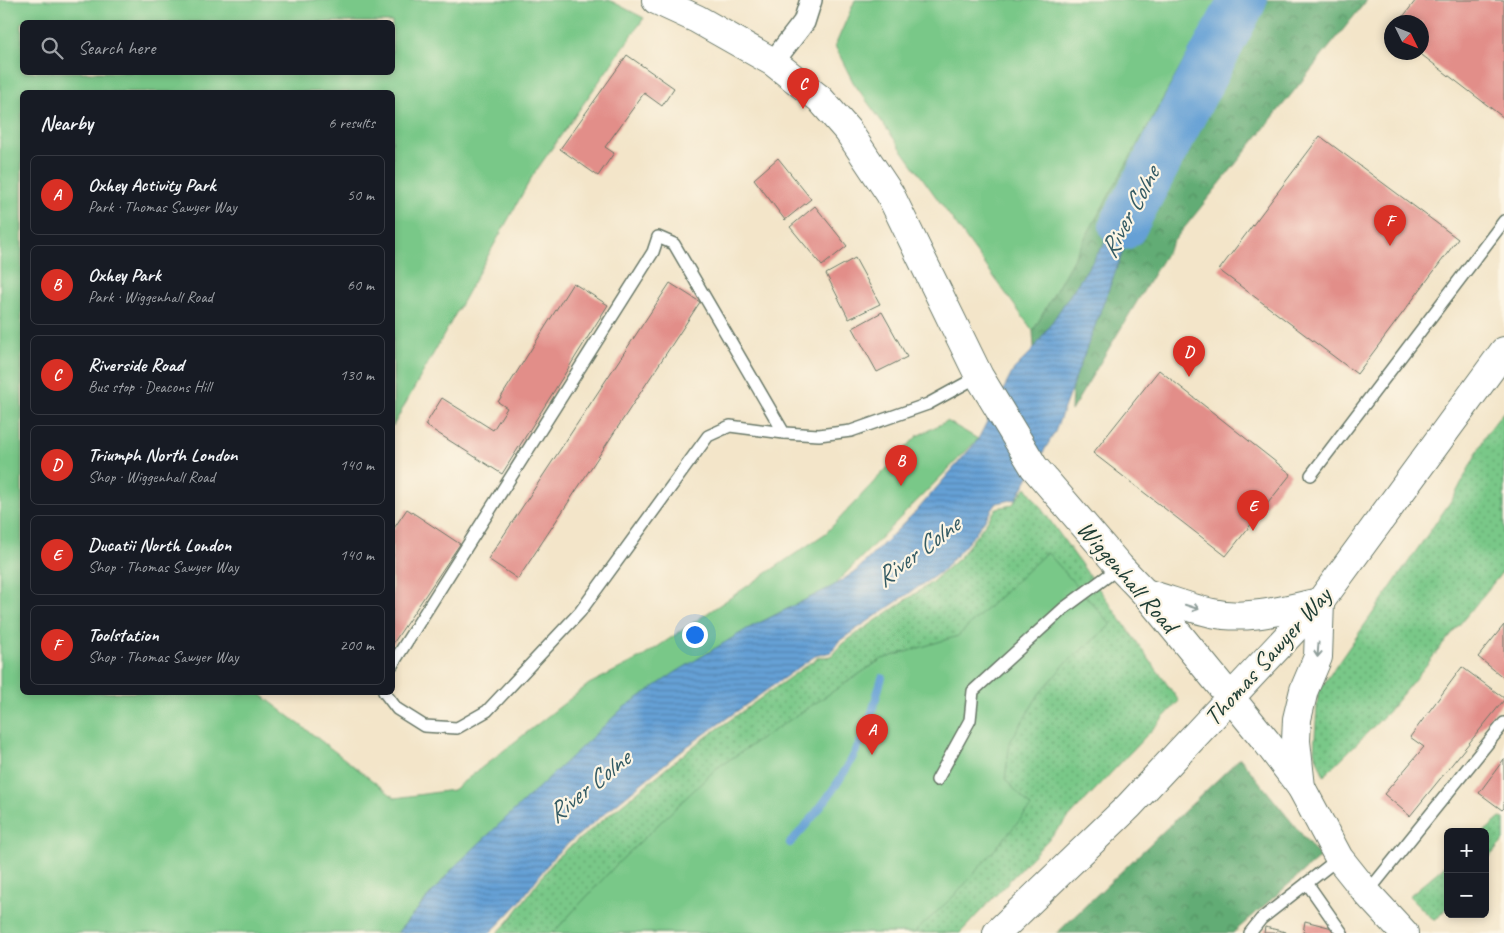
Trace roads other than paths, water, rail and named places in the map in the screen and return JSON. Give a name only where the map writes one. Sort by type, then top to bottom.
[{"type":"main road","name":"Wiggenhall Road","points":[[656,0],[697,19],[773,62],[820,99],[848,131],[890,194],[979,376],[1034,467],[1120,567],[1145,593],[1230,697],[1301,787],[1339,858],[1367,893],[1404,933]]},
{"type":"main road","name":"Thomas Sawyer Way","points":[[997,933],[1129,806],[1320,602],[1504,351]]},
{"type":"main road","points":[[1145,593],[1212,613],[1230,616],[1264,614],[1320,602],[1318,657],[1304,690],[1297,719],[1296,741],[1301,787]]},
{"type":"street","points":[[773,62],[804,22],[810,0]]},
{"type":"lane","points":[[1310,475],[1504,221]]},
{"type":"lane","points":[[395,660],[647,260],[658,237],[674,244],[784,433]]},
{"type":"lane","points":[[386,695],[397,709],[424,726],[458,728],[487,711],[580,612],[708,436],[730,426],[784,433],[819,435],[852,431],[928,404],[979,376]]},
{"type":"lane","points":[[937,780],[970,720],[972,691],[1063,609],[1120,567]]},
{"type":"lane","points":[[1367,893],[1504,723]]},
{"type":"lane","points":[[1250,933],[1261,919],[1339,858]]},
{"type":"lane","points":[[1307,883],[1342,933]]},
{"type":"water","points":[[1154,169],[1055,432],[1016,499],[997,503],[970,540],[942,571],[839,641],[831,652],[815,656],[682,750],[571,841],[554,856],[518,904],[490,933],[397,933],[455,866],[623,708],[676,672],[747,629],[833,586],[856,571],[920,507],[977,441],[1014,369],[1034,349]]},
{"type":"waterway","name":"River Colne","points":[[1123,226],[1243,0]]},
{"type":"waterway","points":[[790,843],[830,795],[854,755],[868,726],[882,678]]},
{"type":"place","name":"Riverside Road","points":[[803,109]]},
{"type":"place","name":"Toolstation","points":[[1390,246]]},
{"type":"place","name":"Triumph North London","points":[[1189,377]]},
{"type":"place","name":"Oxhey Park","points":[[901,486]]},
{"type":"place","name":"Ducatii North London","points":[[1253,531]]},
{"type":"place","name":"Oxhey Activity Park","points":[[872,755]]}]
